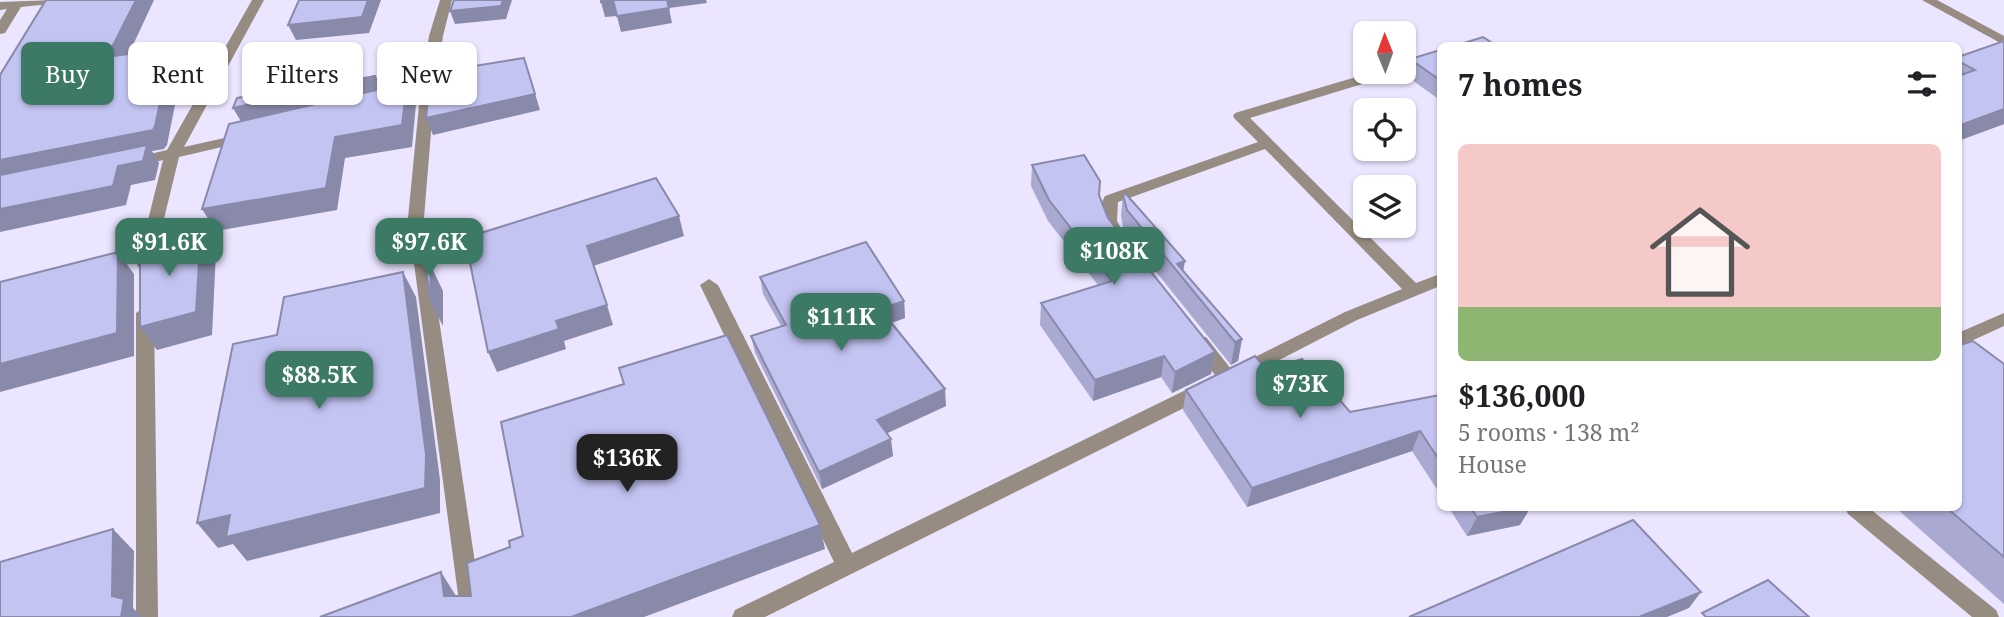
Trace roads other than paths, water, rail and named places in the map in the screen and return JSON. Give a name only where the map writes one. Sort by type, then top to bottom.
[{"type":"street","points":[[0,6],[50,0]]},
{"type":"street","points":[[147,617],[142,274],[172,154],[258,0]]},
{"type":"street","points":[[446,0],[420,97],[416,218],[472,617]]},
{"type":"street","points":[[1928,0],[2004,41]]},
{"type":"street","points":[[0,30],[18,2]]},
{"type":"street","points":[[1416,63],[1437,56]]},
{"type":"street","points":[[1353,82],[1240,116],[1413,291]]},
{"type":"street","points":[[119,165],[266,132]]},
{"type":"street","points":[[1130,254],[1110,224],[1107,208],[1111,199],[1268,143]]},
{"type":"street","points":[[744,617],[1351,316],[1437,281]]},
{"type":"street","points":[[709,285],[847,566]]},
{"type":"street","points":[[1962,339],[2004,319]]},
{"type":"street","points":[[1187,326],[1228,378]]},
{"type":"street","points":[[1859,511],[1988,617]]}]
